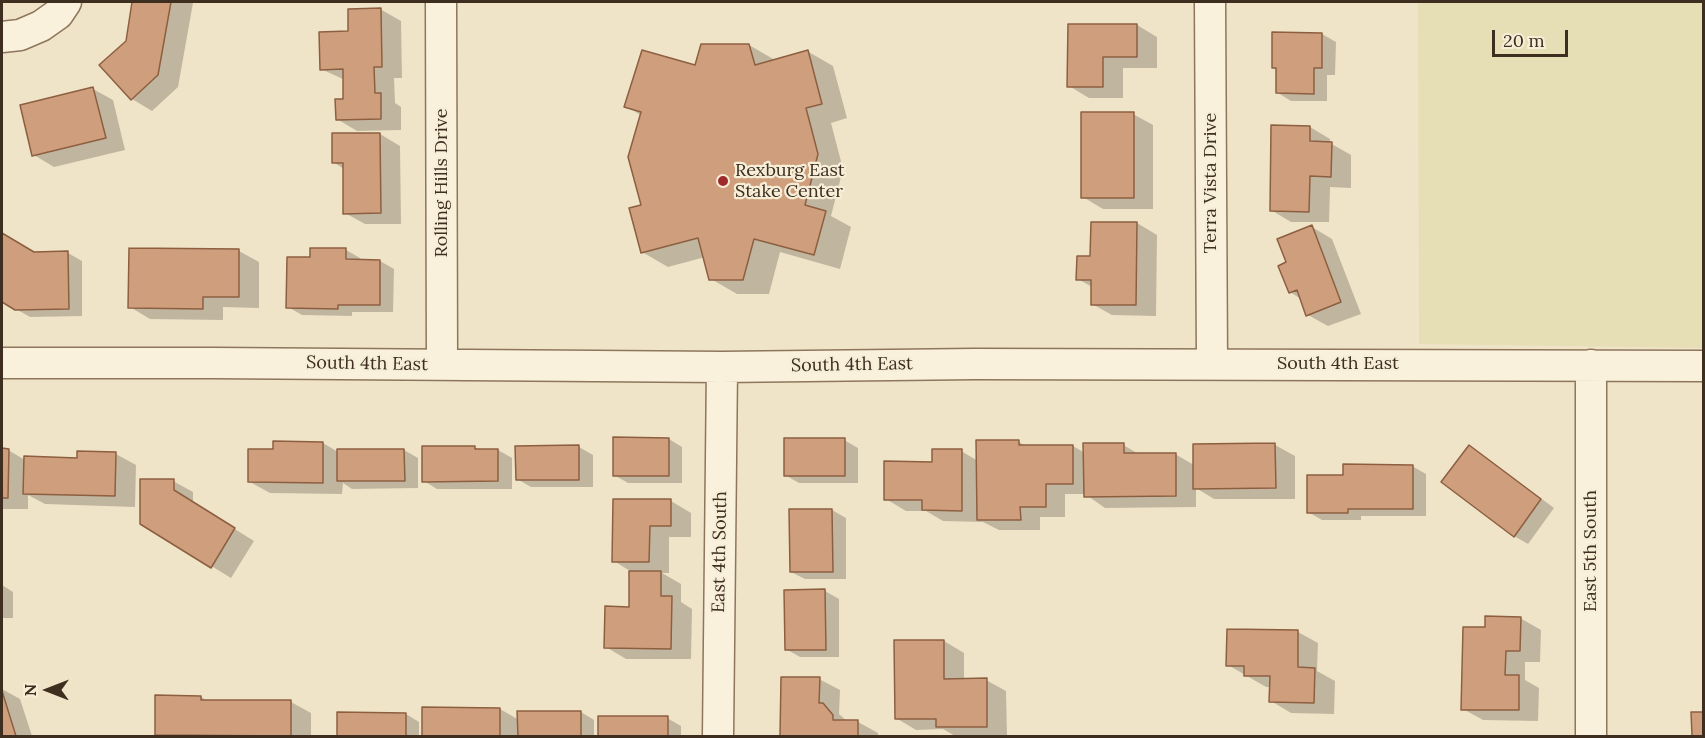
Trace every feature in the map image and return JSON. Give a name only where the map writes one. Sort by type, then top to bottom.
[{"type":"street","name":"Rolling Hills Drive","points":[[441,2],[442,365]]},
{"type":"street","name":"Terra Vista Drive","points":[[1210,2],[1212,364]]},
{"type":"street","points":[[2,37],[20,35],[41,26],[58,14],[66,3]]},
{"type":"street","name":"South 4th East","points":[[2,363],[722,367],[1212,364],[1704,366]]},
{"type":"street","name":"East 5th South","points":[[1591,365],[1592,736]]},
{"type":"street","name":"East 4th South","points":[[718,736],[722,367]]},
{"type":"shaded area","points":[[1418,2],[1703,2],[1703,348],[1419,344]]},
{"type":"building","points":[[132,2],[171,2],[158,75],[131,100],[99,65],[126,41]]},
{"type":"building","points":[[381,8],[382,67],[374,67],[375,93],[381,93],[381,119],[336,120],[335,99],[343,99],[343,69],[320,70],[319,32],[348,31],[348,9]]},
{"type":"building","points":[[1068,24],[1137,24],[1137,57],[1103,57],[1103,87],[1067,87]]},
{"type":"building","points":[[1272,32],[1322,33],[1322,68],[1314,68],[1314,94],[1276,93],[1276,68],[1272,68]]},
{"type":"building","name":"Rexburg East Stake Center","points":[[701,44],[749,44],[755,65],[808,50],[822,104],[806,108],[818,154],[805,205],[826,211],[814,255],[754,239],[743,280],[709,280],[698,238],[641,253],[629,208],[641,205],[628,157],[641,112],[624,107],[642,50],[695,65]]},
{"type":"building","points":[[93,87],[106,138],[32,156],[20,105]]},
{"type":"building","points":[[1081,112],[1134,112],[1134,198],[1081,198]]},
{"type":"building","points":[[1271,125],[1310,126],[1310,141],[1332,142],[1331,177],[1310,176],[1309,212],[1270,211]]},
{"type":"building","points":[[332,133],[380,133],[381,213],[343,214],[343,163],[332,163]]},
{"type":"building","points":[[1091,222],[1137,222],[1136,305],[1091,305],[1091,280],[1076,280],[1077,256],[1090,256]]},
{"type":"building","points":[[1312,225],[1341,302],[1306,316],[1297,290],[1289,293],[1278,266],[1286,262],[1277,239]]},
{"type":"building","points":[[2,233],[34,252],[68,251],[69,309],[15,310],[2,302]]},
{"type":"building","points":[[129,248],[239,249],[239,297],[203,297],[203,309],[128,308]]},
{"type":"building","points":[[310,248],[346,248],[346,259],[380,260],[380,305],[338,305],[338,309],[286,308],[287,257],[310,257]]},
{"type":"building","points":[[613,437],[669,438],[669,476],[613,476]]},
{"type":"building","points":[[784,438],[845,438],[845,476],[784,476]]},
{"type":"building","points":[[976,440],[1019,440],[1019,445],[1073,445],[1073,484],[1046,484],[1046,507],[1020,507],[1021,520],[977,520]]},
{"type":"building","points":[[273,441],[323,442],[323,483],[248,482],[248,449],[273,449]]},
{"type":"building","points":[[1083,443],[1124,443],[1124,453],[1176,453],[1176,496],[1084,497]]},
{"type":"building","points":[[1275,443],[1276,488],[1193,489],[1193,444]]},
{"type":"building","points":[[579,445],[579,480],[516,480],[515,446]]},
{"type":"building","points":[[1469,445],[1541,499],[1514,537],[1441,482]]},
{"type":"building","points":[[422,446],[475,446],[475,449],[498,449],[498,481],[422,482]]},
{"type":"building","points":[[2,448],[9,449],[8,498],[2,498]]},
{"type":"building","points":[[337,449],[404,449],[405,481],[337,481]]},
{"type":"building","points":[[932,449],[962,449],[962,511],[922,510],[922,500],[884,500],[884,461],[932,462]]},
{"type":"building","points":[[77,451],[116,452],[115,496],[23,494],[24,456],[77,458]]},
{"type":"building","points":[[1343,464],[1413,465],[1413,509],[1348,509],[1348,513],[1307,513],[1307,475],[1343,475]]},
{"type":"building","points":[[140,479],[174,479],[174,490],[235,528],[211,568],[140,524]]},
{"type":"building","points":[[613,499],[671,499],[671,526],[650,526],[649,562],[612,562]]},
{"type":"building","points":[[789,509],[832,509],[833,572],[790,572]]},
{"type":"building","points":[[629,571],[661,571],[661,596],[672,596],[671,649],[604,648],[605,606],[629,607]]},
{"type":"building","points":[[825,589],[826,650],[785,650],[784,590]]},
{"type":"building","points":[[1485,616],[1521,617],[1520,651],[1506,651],[1505,675],[1519,675],[1519,710],[1461,710],[1463,627],[1485,627]]},
{"type":"building","points":[[1227,629],[1298,630],[1298,667],[1315,668],[1314,703],[1269,702],[1270,676],[1244,676],[1244,666],[1226,666]]},
{"type":"building","points":[[894,640],[944,640],[944,679],[987,678],[987,727],[936,727],[936,719],[895,719]]},
{"type":"building","points":[[781,677],[820,677],[819,703],[823,703],[833,715],[833,720],[858,720],[858,736],[780,736]]},
{"type":"building","points":[[2,691],[16,736],[2,736]]},
{"type":"building","points":[[155,695],[201,696],[201,700],[291,700],[291,736],[155,735]]},
{"type":"building","points":[[422,707],[500,708],[500,736],[422,736]]},
{"type":"building","points":[[517,711],[581,711],[581,736],[518,736]]},
{"type":"building","points":[[337,712],[406,713],[406,736],[337,736]]},
{"type":"building","points":[[1691,712],[1704,712],[1704,736],[1692,736]]},
{"type":"building","points":[[598,716],[668,716],[668,736],[598,736]]},
{"type":"place","name":"Rexburg East Stake Center","points":[[723,181]]}]
